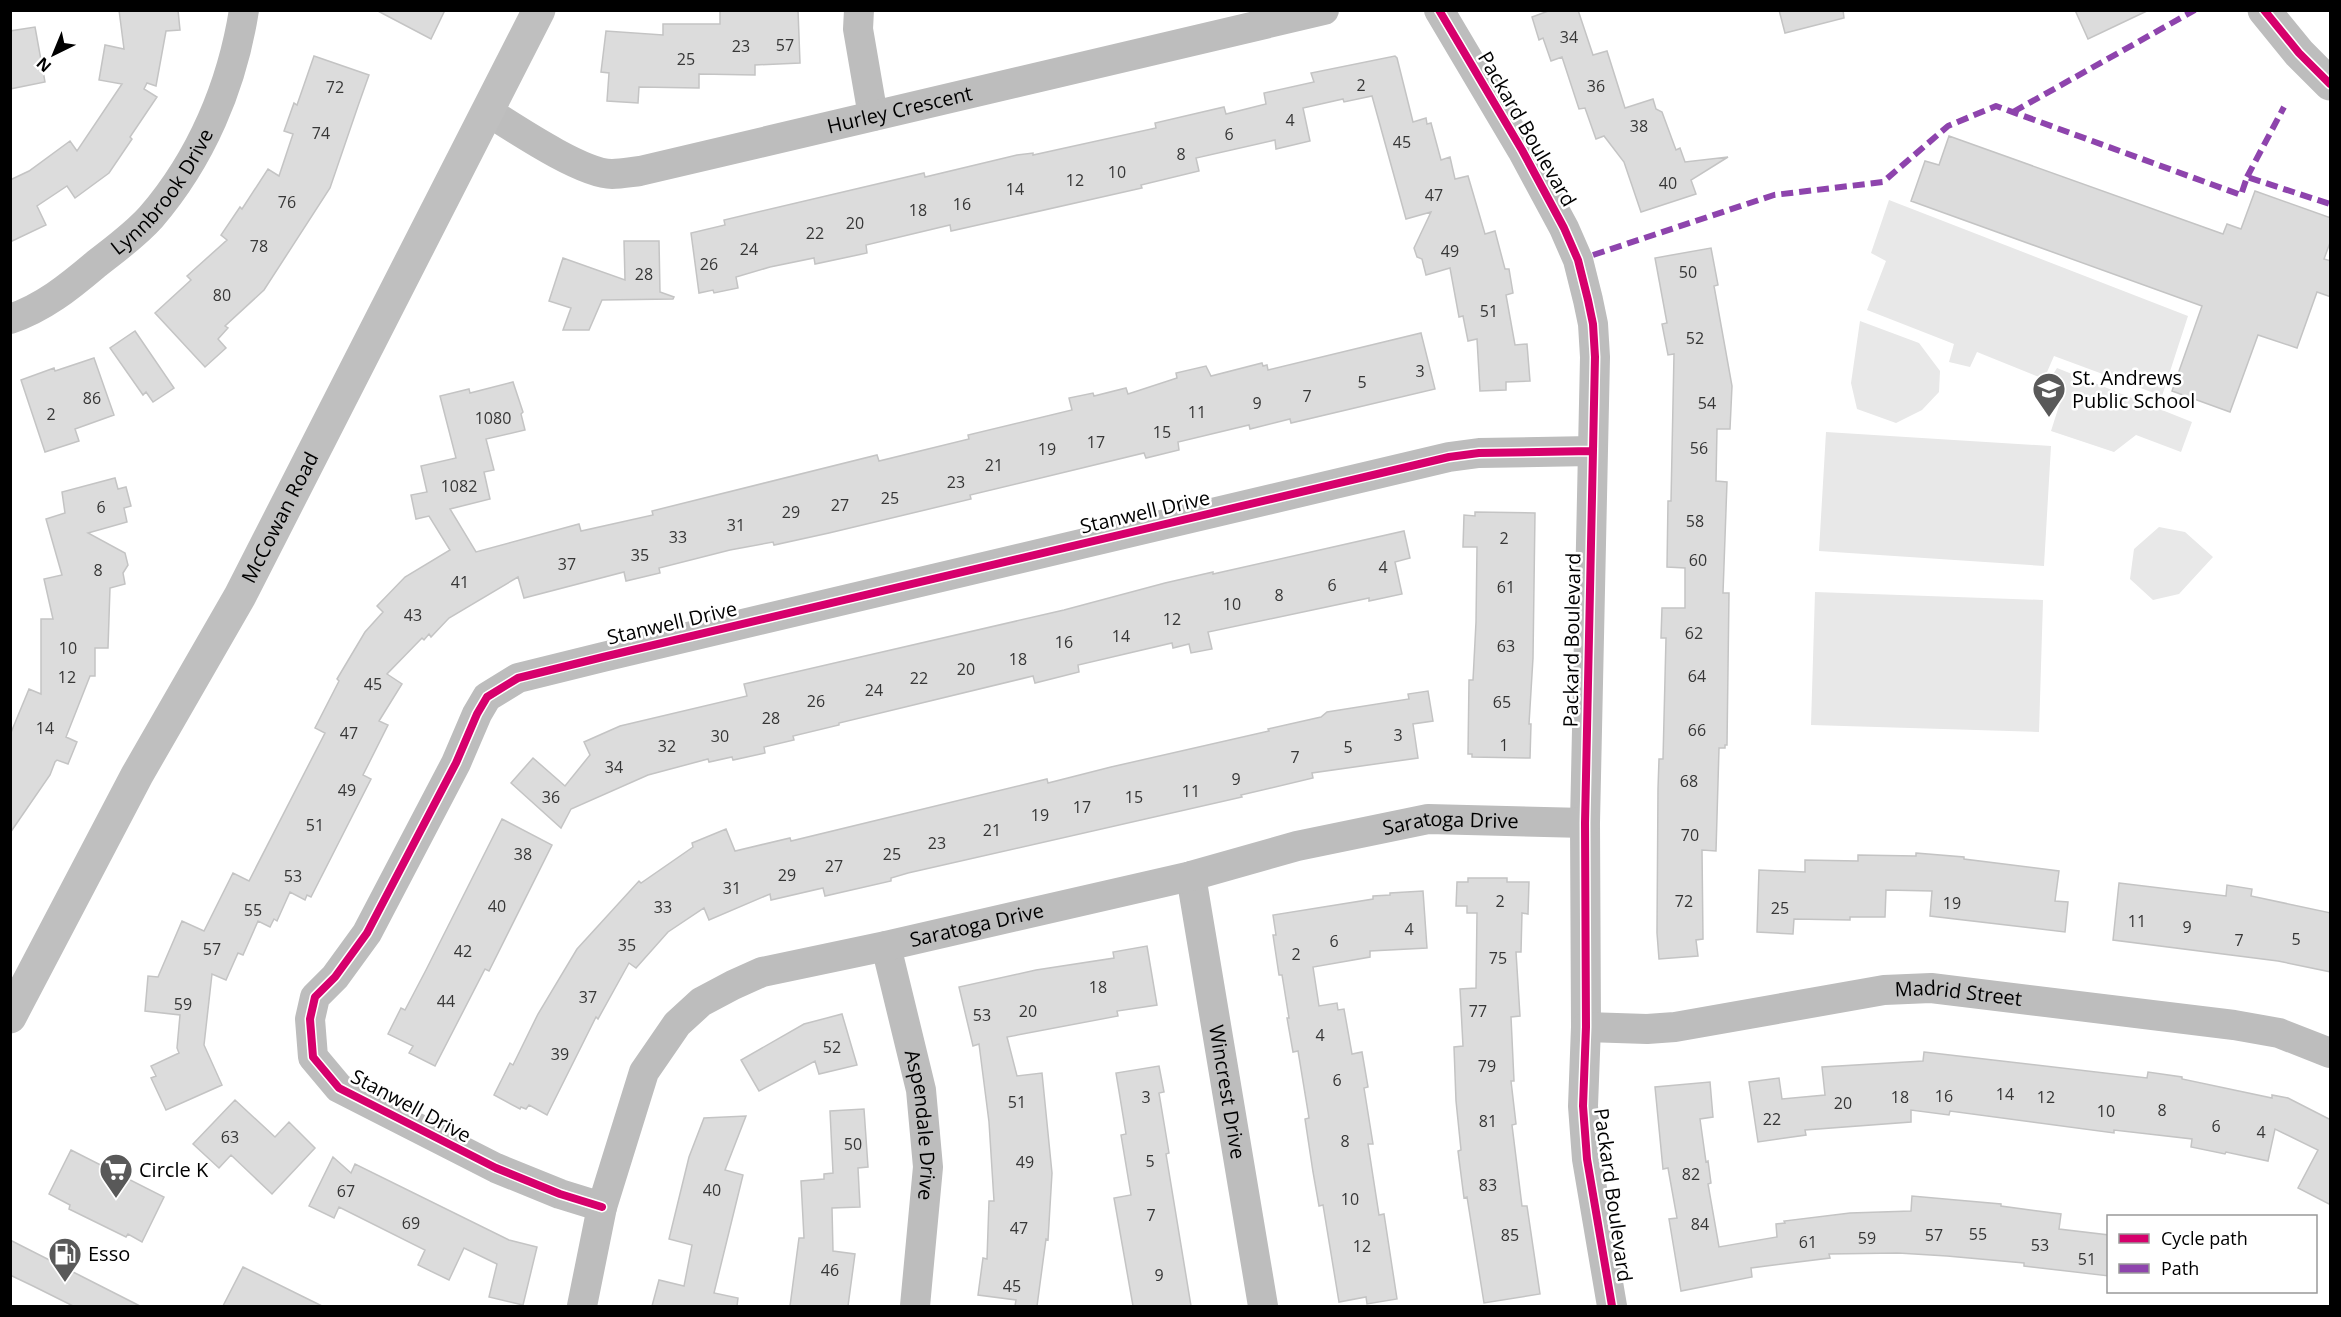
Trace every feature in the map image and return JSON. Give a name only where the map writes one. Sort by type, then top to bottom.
[{"type":"main road","name":"McCowan Road","points":[[10,1017],[137,775],[240,596],[539,10]]},
{"type":"street","name":"Lynnbrook Drive","points":[[10,319],[60,294],[151,217],[186,170],[208,132],[241,31],[244,10]]},
{"type":"street","points":[[859,10],[858,29],[873,116]]},
{"type":"street","name":"Hurley Crescent","points":[[487,111],[584,168],[610,174],[668,166],[1324,10]]},
{"type":"street","name":"Packard Boulevard","points":[[1439,10],[1522,150],[1564,228],[1578,260],[1593,324],[1595,357],[1585,823],[1586,1027],[1583,1106],[1587,1159],[1612,1306]]},
{"type":"street","points":[[2264,10],[2299,53],[2331,84]]},
{"type":"street","name":"Stanwell Drive","points":[[603,1207],[560,1194],[495,1168],[380,1110],[339,1088],[313,1057],[310,1019],[315,997],[334,977],[367,933],[456,763],[477,714],[488,697],[518,678],[1449,457],[1479,453],[1593,451]]},
{"type":"street","name":"Saratoga Drive","points":[[582,1306],[603,1207],[644,1072],[677,1024],[701,1002],[762,972],[1191,876],[1297,846],[1428,819],[1585,823]]},
{"type":"street","name":"Wincrest Drive","points":[[1191,876],[1263,1306]]},
{"type":"street","name":"Aspendale Drive","points":[[886,946],[921,1090],[928,1167],[915,1306]]},
{"type":"street","name":"Madrid Street","points":[[1586,1027],[1647,1029],[1675,1027],[1884,990],[1930,988],[2234,1025],[2279,1033],[2331,1053]]},
{"type":"shaded area","points":[[1889,200],[2188,316],[2162,396],[2054,356],[2044,379],[1977,352],[1970,367],[1949,362],[1954,344],[1867,310],[1886,261],[1871,253]]},
{"type":"shaded area","points":[[1860,321],[1919,343],[1940,371],[1939,392],[1922,410],[1896,423],[1857,409],[1851,383]]},
{"type":"shaded area","points":[[2057,368],[2192,422],[2181,452],[2136,435],[2114,452],[2051,431],[2064,390],[2054,383],[2052,376]]},
{"type":"shaded area","points":[[1826,432],[2051,446],[2044,566],[1819,551]]},
{"type":"shaded area","points":[[2159,527],[2185,532],[2213,557],[2179,594],[2153,600],[2130,579],[2134,549]]},
{"type":"shaded area","points":[[1815,592],[2043,600],[2039,732],[1811,725]]},
{"type":"building","points":[[119,10],[178,10],[180,30],[166,31],[156,86],[147,83],[144,89],[157,97],[109,173],[75,198],[67,186],[37,206],[46,225],[10,242],[10,180],[29,171],[70,141],[77,151],[122,84],[99,80],[105,45],[124,49]]},
{"type":"building","points":[[376,10],[445,10],[431,39]]},
{"type":"building","points":[[798,10],[800,63],[755,65],[755,75],[699,74],[699,88],[639,87],[638,103],[607,101],[609,73],[601,72],[606,31],[663,35],[663,24],[720,24],[720,11]]},
{"type":"building","points":[[1551,10],[1578,10],[1593,55],[1607,51],[1625,108],[1653,99],[1656,109],[1662,112],[1676,150],[1680,148],[1685,162],[1728,157],[1691,180],[1696,194],[1641,212],[1624,162],[1604,136],[1596,139],[1585,108],[1579,109],[1562,57],[1551,61],[1543,38],[1539,40],[1532,17]]},
{"type":"building","points":[[1779,10],[1843,10],[1844,18],[1785,33]]},
{"type":"building","points":[[2075,10],[2149,10],[2088,39]]},
{"type":"building","points":[[35,27],[45,82],[10,89],[10,31]]},
{"type":"building","points":[[314,56],[369,75],[330,188],[264,290],[225,326],[228,328],[218,339],[226,348],[205,367],[155,313],[191,280],[187,276],[227,240],[221,235],[240,207],[242,209],[268,169],[279,176],[293,134],[284,131],[294,103],[297,105]]},
{"type":"building","points":[[1395,56],[1413,122],[1426,118],[1427,124],[1431,123],[1441,160],[1450,157],[1455,179],[1468,176],[1485,234],[1495,231],[1505,269],[1509,269],[1513,293],[1506,295],[1515,345],[1527,344],[1530,381],[1506,382],[1506,390],[1480,391],[1477,339],[1468,341],[1463,316],[1459,317],[1450,268],[1426,275],[1422,259],[1417,257],[1414,248],[1431,212],[1406,219],[1372,96],[1344,102],[1343,99],[1303,108],[1310,141],[1276,149],[1275,140],[1196,158],[1199,171],[1141,185],[1142,188],[951,231],[950,225],[866,245],[867,253],[815,264],[814,258],[770,267],[736,277],[738,288],[714,293],[713,290],[699,293],[691,233],[725,225],[724,220],[924,173],[925,177],[1017,155],[1033,153],[1033,155],[1156,128],[1155,123],[1224,107],[1226,114],[1266,104],[1264,93],[1314,82],[1311,73]]},
{"type":"building","points":[[1949,136],[2223,234],[2227,224],[2241,229],[2255,191],[2331,218],[2331,240],[2324,259],[2331,261],[2331,297],[2317,292],[2297,348],[2258,335],[2230,412],[2172,391],[2202,306],[1911,201],[1925,161],[1939,165]]},
{"type":"building","points":[[624,241],[659,241],[660,292],[674,297],[673,299],[602,300],[589,330],[563,330],[571,308],[549,301],[563,258],[625,280]]},
{"type":"building","points":[[1711,248],[1718,285],[1714,286],[1732,386],[1730,429],[1717,429],[1716,481],[1727,482],[1723,593],[1729,593],[1727,745],[1725,748],[1719,748],[1716,851],[1702,850],[1703,939],[1696,940],[1698,956],[1659,959],[1657,933],[1658,789],[1659,759],[1663,759],[1666,638],[1661,638],[1662,608],[1685,608],[1685,568],[1667,567],[1668,501],[1671,501],[1674,354],[1668,355],[1662,324],[1667,323],[1655,258]]},
{"type":"building","points":[[135,331],[174,388],[153,402],[146,392],[143,395],[110,348]]},
{"type":"building","points":[[1421,333],[1435,389],[1291,423],[1290,419],[1250,429],[1249,425],[1178,442],[1179,450],[1146,458],[1144,453],[970,495],[971,499],[829,533],[774,545],[773,542],[730,550],[659,568],[660,573],[626,581],[624,572],[524,598],[518,577],[449,618],[431,637],[429,634],[424,640],[422,638],[387,674],[402,684],[379,721],[388,725],[363,775],[371,779],[311,897],[307,895],[305,900],[290,892],[277,921],[274,919],[270,927],[258,921],[243,955],[238,953],[226,980],[212,974],[204,1045],[222,1085],[166,1110],[151,1078],[156,1076],[151,1066],[179,1053],[177,1048],[180,1015],[145,1011],[148,976],[158,977],[182,921],[204,931],[233,873],[249,881],[325,733],[315,728],[339,681],[337,679],[365,632],[383,612],[377,606],[405,577],[450,550],[429,516],[416,519],[411,495],[427,492],[421,466],[456,458],[440,396],[469,389],[470,393],[513,382],[523,412],[521,414],[525,430],[486,439],[494,470],[484,472],[490,499],[450,509],[476,552],[579,524],[581,531],[653,515],[652,511],[877,455],[879,461],[969,439],[968,435],[1072,410],[1069,398],[1093,393],[1094,396],[1126,388],[1128,394],[1177,378],[1176,373],[1206,366],[1211,376],[1262,363],[1263,366],[1267,365],[1268,370]]},
{"type":"building","points":[[94,358],[114,415],[75,429],[79,441],[45,452],[21,380],[54,368],[55,371]]},
{"type":"building","points":[[115,478],[118,489],[126,487],[131,506],[124,508],[127,522],[88,533],[125,553],[128,565],[123,573],[125,584],[110,588],[108,648],[95,648],[95,676],[90,676],[66,737],[77,742],[68,764],[57,760],[55,762],[50,775],[10,833],[10,735],[29,689],[41,694],[41,619],[53,619],[44,579],[62,575],[46,519],[65,513],[62,492]]},
{"type":"building","points":[[1475,512],[1535,513],[1530,758],[1472,757],[1472,754],[1468,754],[1469,680],[1473,680],[1476,622],[1477,547],[1463,547],[1464,515],[1475,516]]},
{"type":"building","points":[[1404,531],[1410,558],[1395,562],[1402,594],[1369,601],[1369,598],[1208,632],[1212,649],[1191,653],[1189,644],[1173,648],[1172,643],[1078,665],[1079,672],[1035,683],[1033,676],[839,723],[839,725],[793,736],[794,740],[764,747],[765,753],[733,760],[732,757],[709,762],[708,759],[648,775],[571,809],[561,828],[511,783],[533,758],[565,786],[590,755],[584,742],[620,726],[747,696],[744,684],[1064,610],[1165,583]]},
{"type":"building","points":[[1428,691],[1433,721],[1413,724],[1418,758],[1312,773],[1313,778],[1241,795],[1242,797],[908,873],[891,878],[891,881],[825,896],[823,888],[771,900],[770,894],[709,920],[704,908],[668,932],[636,968],[629,963],[598,1019],[596,1017],[547,1115],[529,1105],[526,1109],[521,1107],[520,1109],[494,1095],[510,1063],[513,1065],[538,1014],[577,949],[639,881],[641,883],[693,847],[692,843],[726,829],[735,851],[790,838],[791,841],[1047,779],[1048,783],[1269,731],[1268,729],[1321,717],[1327,712],[1409,699],[1408,694]]},
{"type":"building","points":[[502,819],[552,845],[489,971],[485,969],[435,1066],[409,1053],[413,1046],[388,1034],[401,1008],[405,1010]]},
{"type":"building","points":[[1916,853],[1964,857],[1964,859],[2059,871],[2055,901],[2068,902],[2065,932],[1930,916],[1932,891],[1886,890],[1885,917],[1850,917],[1850,920],[1794,919],[1793,934],[1757,932],[1759,870],[1805,872],[1805,860],[1858,861],[1858,855],[1916,856]]},
{"type":"building","points":[[1468,878],[1507,878],[1507,882],[1529,882],[1528,914],[1522,913],[1521,952],[1516,952],[1520,1016],[1511,1017],[1514,1081],[1511,1081],[1516,1124],[1512,1125],[1522,1206],[1527,1206],[1540,1294],[1484,1303],[1467,1197],[1464,1198],[1458,1151],[1461,1150],[1456,1101],[1454,1047],[1463,1046],[1460,989],[1476,988],[1477,913],[1467,913],[1467,906],[1456,906],[1457,882],[1468,882]]},
{"type":"building","points":[[2119,883],[2226,896],[2227,885],[2252,889],[2251,896],[2331,913],[2331,972],[2278,961],[2113,940]]},
{"type":"building","points":[[1423,891],[1427,948],[1370,951],[1370,957],[1313,967],[1319,1006],[1337,1003],[1338,1010],[1344,1009],[1352,1054],[1362,1052],[1368,1087],[1364,1088],[1373,1144],[1368,1144],[1379,1215],[1384,1214],[1397,1299],[1367,1304],[1366,1297],[1339,1302],[1323,1205],[1319,1206],[1313,1172],[1305,1119],[1309,1118],[1298,1051],[1293,1052],[1282,975],[1279,975],[1273,935],[1276,935],[1273,915],[1373,899],[1373,896],[1390,895],[1390,893]]},
{"type":"building","points":[[1147,946],[1157,1005],[1117,1011],[1118,1016],[1007,1037],[1017,1076],[1042,1073],[1052,1173],[1048,1240],[1046,1239],[1037,1306],[1015,1306],[1016,1300],[978,1295],[983,1258],[987,1259],[989,1201],[994,1201],[989,1122],[979,1044],[973,1046],[959,987],[1036,970],[1114,958],[1113,952]]},
{"type":"building","points":[[842,1014],[857,1065],[819,1074],[815,1061],[759,1091],[741,1060],[804,1024]]},
{"type":"building","points":[[1924,1052],[2147,1078],[2148,1072],[2182,1077],[2182,1079],[2272,1098],[2272,1095],[2288,1098],[2331,1120],[2331,1205],[2298,1188],[2318,1150],[2275,1129],[2268,1161],[2191,1147],[2192,1139],[2114,1130],[2114,1133],[1950,1111],[1949,1115],[1911,1110],[1911,1122],[1805,1130],[1806,1135],[1758,1142],[1749,1082],[1779,1078],[1782,1099],[1825,1095],[1822,1067],[1923,1061]]},
{"type":"building","points":[[1159,1066],[1164,1092],[1159,1093],[1169,1153],[1166,1154],[1191,1306],[1133,1306],[1114,1198],[1131,1195],[1121,1135],[1126,1134],[1116,1073]]},
{"type":"building","points":[[1710,1082],[1713,1117],[1700,1119],[1719,1247],[1777,1237],[1776,1224],[1785,1223],[1784,1221],[1850,1213],[1911,1211],[1912,1196],[2001,1204],[2001,1206],[2061,1214],[2059,1229],[2107,1235],[2107,1276],[2024,1266],[2024,1263],[1947,1256],[1898,1253],[1829,1254],[1830,1258],[1751,1268],[1752,1277],[1681,1291],[1669,1219],[1677,1218],[1668,1168],[1663,1169],[1655,1087]]},
{"type":"building","points":[[235,1100],[275,1137],[289,1122],[315,1148],[272,1194],[231,1155],[219,1168],[193,1144]]},
{"type":"building","points":[[864,1109],[868,1167],[858,1168],[860,1207],[832,1208],[833,1251],[855,1254],[848,1306],[790,1306],[799,1238],[804,1238],[801,1181],[824,1179],[824,1174],[833,1173],[830,1111]]},
{"type":"building","points":[[746,1116],[725,1170],[743,1175],[714,1293],[738,1298],[737,1306],[652,1306],[659,1280],[684,1286],[692,1245],[669,1239],[689,1157],[704,1118]]},
{"type":"building","points":[[71,1150],[164,1197],[142,1242],[128,1234],[126,1237],[69,1209],[70,1205],[49,1194]]},
{"type":"building","points":[[333,1157],[351,1173],[355,1164],[509,1240],[537,1247],[523,1305],[489,1297],[497,1264],[464,1248],[449,1280],[418,1265],[425,1250],[339,1207],[334,1218],[309,1206]]},
{"type":"building","points":[[10,1240],[140,1306],[73,1306],[10,1275]]},
{"type":"building","points":[[243,1267],[322,1306],[223,1306]]},
{"type":"marked path","points":[[2013,112],[2195,10]]},
{"type":"marked path","points":[[1593,255],[1774,195],[1883,182],[1948,126],[1996,106],[2241,195],[2247,177],[2330,204]]},
{"type":"marked path","points":[[2247,177],[2284,107]]},
{"type":"cycle path","points":[[1439,10],[1522,150],[1564,228],[1578,260],[1593,324],[1595,357],[1585,823],[1586,1027],[1583,1106],[1587,1159],[1612,1306]]},
{"type":"cycle path","points":[[2264,10],[2299,53],[2330,84]]},
{"type":"cycle path","points":[[602,1207],[560,1194],[496,1168],[339,1088],[313,1057],[310,1019],[315,997],[335,977],[367,933],[456,763],[477,714],[487,697],[518,678],[1449,457],[1479,453],[1592,451]]},
{"type":"place","name":"St. Andrews Public School","points":[[2049,418]]},
{"type":"place","name":"Circle K","points":[[116,1199]]},
{"type":"place","name":"Esso","points":[[65,1283]]}]
